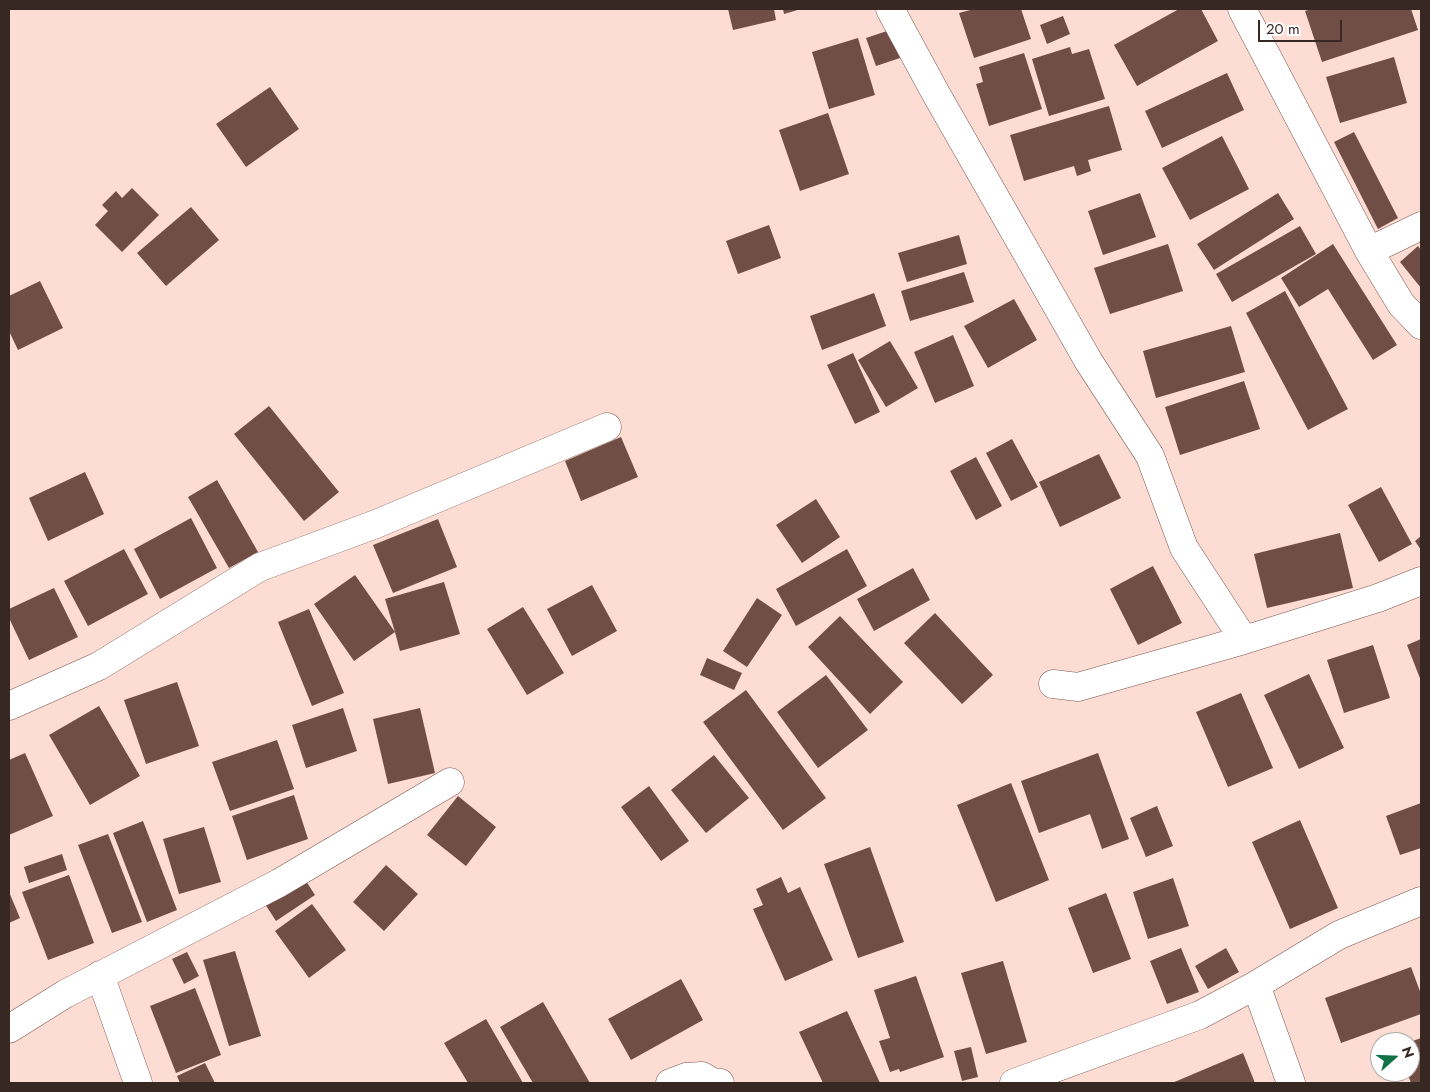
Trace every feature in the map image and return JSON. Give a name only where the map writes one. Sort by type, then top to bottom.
[{"type":"street","points":[[890,9],[935,92],[1089,362],[1150,456],[1184,548],[1244,640]]},
{"type":"street","points":[[1242,9],[1369,251],[1401,304],[1421,325]]},
{"type":"street","points":[[1369,251],[1421,226]]},
{"type":"street","points":[[9,706],[100,666],[260,567],[376,524],[607,427]]},
{"type":"street","points":[[1053,684],[1078,687],[1244,640],[1378,598],[1421,581]]},
{"type":"street","points":[[9,1029],[65,994],[100,975],[279,883],[450,782]]},
{"type":"street","points":[[1014,1083],[1200,1015],[1256,985],[1339,935],[1421,901]]},
{"type":"street","points":[[100,975],[138,1083]]},
{"type":"street","points":[[1256,985],[1291,1083]]},
{"type":"street","points":[[670,1083],[686,1077],[702,1076],[712,1082],[720,1083]]},
{"type":"building","points":[[728,9],[774,9],[776,20],[733,30]]},
{"type":"building","points":[[783,9],[801,9],[784,14]]},
{"type":"building","points":[[974,9],[1021,9],[1031,39],[974,58],[959,13]]},
{"type":"building","points":[[1179,9],[1201,9],[1218,41],[1137,86],[1114,45]]},
{"type":"building","points":[[1312,9],[1411,9],[1418,30],[1322,62],[1305,11]]},
{"type":"building","points":[[1063,16],[1070,34],[1047,44],[1040,25]]},
{"type":"building","points":[[890,30],[900,58],[876,66],[866,38]]},
{"type":"building","points":[[858,38],[875,95],[829,109],[812,52]]},
{"type":"building","points":[[1070,47],[1072,54],[1089,49],[1105,99],[1049,116],[1032,59]]},
{"type":"building","points":[[1024,53],[1042,109],[989,126],[976,84],[983,82],[979,67]]},
{"type":"building","points":[[1394,57],[1407,103],[1340,123],[1326,77]]},
{"type":"building","points":[[1227,73],[1244,110],[1162,148],[1145,111]]},
{"type":"building","points":[[270,87],[299,129],[246,167],[216,124]]},
{"type":"building","points":[[1109,106],[1122,150],[1088,160],[1091,171],[1077,176],[1074,166],[1024,181],[1010,135]]},
{"type":"building","points":[[828,113],[849,174],[800,191],[779,130]]},
{"type":"building","points":[[1354,132],[1398,218],[1378,229],[1334,142]]},
{"type":"building","points":[[1222,136],[1249,189],[1190,220],[1162,168]]},
{"type":"building","points":[[132,188],[159,215],[122,252],[95,225],[108,211],[102,205],[116,191],[122,198]]},
{"type":"building","points":[[1140,193],[1156,237],[1103,255],[1088,211]]},
{"type":"building","points":[[1278,193],[1294,219],[1214,270],[1197,244]]},
{"type":"building","points":[[191,207],[219,240],[166,286],[137,253]]},
{"type":"building","points":[[769,225],[781,258],[738,274],[726,241]]},
{"type":"building","points":[[1300,226],[1316,254],[1232,302],[1216,274]]},
{"type":"building","points":[[959,235],[967,264],[907,282],[898,253]]},
{"type":"building","points":[[1168,244],[1183,291],[1110,314],[1094,268]]},
{"type":"building","points":[[1333,244],[1397,345],[1373,360],[1328,289],[1299,307],[1281,278]]},
{"type":"building","points":[[1418,246],[1421,250],[1421,288],[1400,262]]},
{"type":"building","points":[[964,272],[974,302],[910,321],[901,291]]},
{"type":"building","points":[[40,281],[63,328],[18,350],[9,331],[9,296]]},
{"type":"building","points":[[1285,291],[1348,409],[1308,430],[1246,313]]},
{"type":"building","points":[[874,293],[886,326],[822,350],[810,316]]},
{"type":"building","points":[[1014,299],[1037,340],[988,368],[964,326]]},
{"type":"building","points":[[1231,326],[1245,372],[1156,398],[1143,351]]},
{"type":"building","points":[[953,335],[974,386],[935,403],[914,352]]},
{"type":"building","points":[[890,341],[918,388],[886,407],[858,360]]},
{"type":"building","points":[[853,353],[880,412],[855,424],[827,365]]},
{"type":"building","points":[[1244,381],[1260,429],[1180,455],[1165,407]]},
{"type":"building","points":[[269,406],[339,492],[304,521],[234,434]]},
{"type":"building","points":[[621,437],[638,477],[581,501],[565,461]]},
{"type":"building","points":[[1012,439],[1038,487],[1011,501],[986,453]]},
{"type":"building","points":[[1099,454],[1121,498],[1060,527],[1039,482]]},
{"type":"building","points":[[976,457],[1002,506],[976,520],[950,471]]},
{"type":"building","points":[[85,472],[104,514],[48,541],[29,498]]},
{"type":"building","points":[[217,480],[258,552],[229,568],[188,497]]},
{"type":"building","points":[[1381,487],[1412,544],[1379,562],[1348,505]]},
{"type":"building","points":[[816,499],[840,537],[802,563],[776,525]]},
{"type":"building","points":[[191,518],[217,568],[160,599],[134,549]]},
{"type":"building","points":[[438,519],[457,567],[393,593],[373,545]]},
{"type":"building","points":[[1340,533],[1353,588],[1267,608],[1254,554]]},
{"type":"building","points":[[1421,536],[1421,550],[1415,541]]},
{"type":"building","points":[[124,549],[148,594],[88,626],[64,581]]},
{"type":"building","points":[[847,549],[867,586],[796,626],[776,589]]},
{"type":"building","points":[[1153,566],[1182,623],[1138,645],[1110,589]]},
{"type":"building","points":[[913,568],[930,600],[874,631],[857,599]]},
{"type":"building","points":[[355,575],[395,632],[354,661],[314,604]]},
{"type":"building","points":[[444,582],[460,634],[400,651],[385,599]]},
{"type":"building","points":[[592,585],[617,631],[572,656],[547,609]]},
{"type":"building","points":[[54,588],[78,637],[29,660],[9,618],[9,609]]},
{"type":"building","points":[[757,598],[782,615],[747,667],[723,651]]},
{"type":"building","points":[[523,607],[564,673],[527,695],[487,629]]},
{"type":"building","points":[[309,609],[344,693],[312,706],[278,622]]},
{"type":"building","points":[[935,613],[993,675],[962,704],[904,643]]},
{"type":"building","points":[[840,616],[903,682],[870,714],[808,647]]},
{"type":"building","points":[[1421,639],[1421,681],[1407,645]]},
{"type":"building","points":[[1373,645],[1390,698],[1344,713],[1327,660]]},
{"type":"building","points":[[707,658],[742,673],[734,690],[700,675]]},
{"type":"building","points":[[1309,674],[1344,748],[1299,769],[1264,695]]},
{"type":"building","points":[[826,675],[868,730],[818,768],[777,712]]},
{"type":"building","points":[[177,682],[199,746],[146,764],[124,700]]},
{"type":"building","points":[[746,690],[826,798],[783,830],[703,722]]},
{"type":"building","points":[[1241,693],[1273,768],[1228,787],[1196,712]]},
{"type":"building","points":[[99,706],[140,776],[90,805],[49,735]]},
{"type":"building","points":[[343,708],[357,751],[306,768],[292,725]]},
{"type":"building","points":[[420,708],[435,773],[388,784],[373,719]]},
{"type":"building","points":[[277,740],[294,789],[230,811],[212,762]]},
{"type":"building","points":[[25,753],[53,816],[9,835],[9,760]]},
{"type":"building","points":[[1098,753],[1129,839],[1102,849],[1090,814],[1039,833],[1021,781]]},
{"type":"building","points":[[714,755],[749,798],[706,833],[671,790]]},
{"type":"building","points":[[1011,783],[1049,880],[996,902],[957,805]]},
{"type":"building","points":[[649,786],[689,841],[661,861],[621,807]]},
{"type":"building","points":[[294,795],[308,839],[247,860],[232,816]]},
{"type":"building","points":[[458,796],[496,827],[466,866],[427,835]]},
{"type":"building","points":[[1421,803],[1421,848],[1400,855],[1386,816]]},
{"type":"building","points":[[1157,806],[1173,846],[1146,857],[1130,818]]},
{"type":"building","points":[[1300,820],[1338,908],[1290,929],[1252,842]]},
{"type":"building","points":[[143,821],[177,910],[147,922],[113,833]]},
{"type":"building","points":[[204,827],[221,882],[179,894],[163,839]]},
{"type":"building","points":[[108,834],[142,922],[112,933],[78,845]]},
{"type":"building","points":[[870,847],[904,942],[858,958],[824,864]]},
{"type":"building","points":[[62,854],[67,870],[29,883],[24,867]]},
{"type":"building","points":[[386,865],[418,894],[384,931],[353,902]]},
{"type":"building","points":[[69,875],[94,943],[48,960],[22,892]]},
{"type":"building","points":[[781,877],[788,893],[800,887],[833,960],[785,981],[753,909],[763,905],[756,889]]},
{"type":"building","points":[[304,878],[315,895],[276,921],[265,904]]},
{"type":"building","points":[[1173,878],[1189,926],[1148,939],[1133,892]]},
{"type":"building","points":[[9,892],[20,918],[9,923]]},
{"type":"building","points":[[1106,893],[1131,959],[1093,973],[1068,908]]},
{"type":"building","points":[[312,904],[346,950],[309,978],[275,931]]},
{"type":"building","points":[[1181,948],[1199,992],[1167,1004],[1150,961]]},
{"type":"building","points":[[1226,948],[1239,972],[1208,989],[1195,966]]},
{"type":"building","points":[[235,951],[261,1036],[229,1046],[203,960]]},
{"type":"building","points":[[187,952],[199,976],[184,984],[172,959]]},
{"type":"building","points":[[1003,961],[1027,1042],[986,1054],[961,973]]},
{"type":"building","points":[[1411,967],[1421,994],[1421,1014],[1341,1043],[1325,998]]},
{"type":"building","points":[[916,976],[944,1057],[900,1072],[899,1069],[890,1072],[879,1041],[890,1038],[874,990]]},
{"type":"building","points":[[681,979],[703,1020],[631,1060],[608,1019]]},
{"type":"building","points":[[195,988],[221,1055],[176,1073],[150,1006]]},
{"type":"building","points":[[543,1002],[590,1083],[533,1083],[500,1027]]},
{"type":"building","points":[[847,1011],[880,1083],[823,1083],[799,1032]]},
{"type":"building","points":[[486,1019],[523,1083],[468,1083],[444,1043]]},
{"type":"building","points":[[1420,1038],[1421,1083],[1411,1083],[1420,1082]]},
{"type":"building","points":[[971,1047],[978,1077],[962,1081],[954,1051]]},
{"type":"building","points":[[1243,1053],[1255,1083],[1172,1083]]},
{"type":"building","points":[[205,1063],[215,1083],[180,1083],[177,1076]]}]
